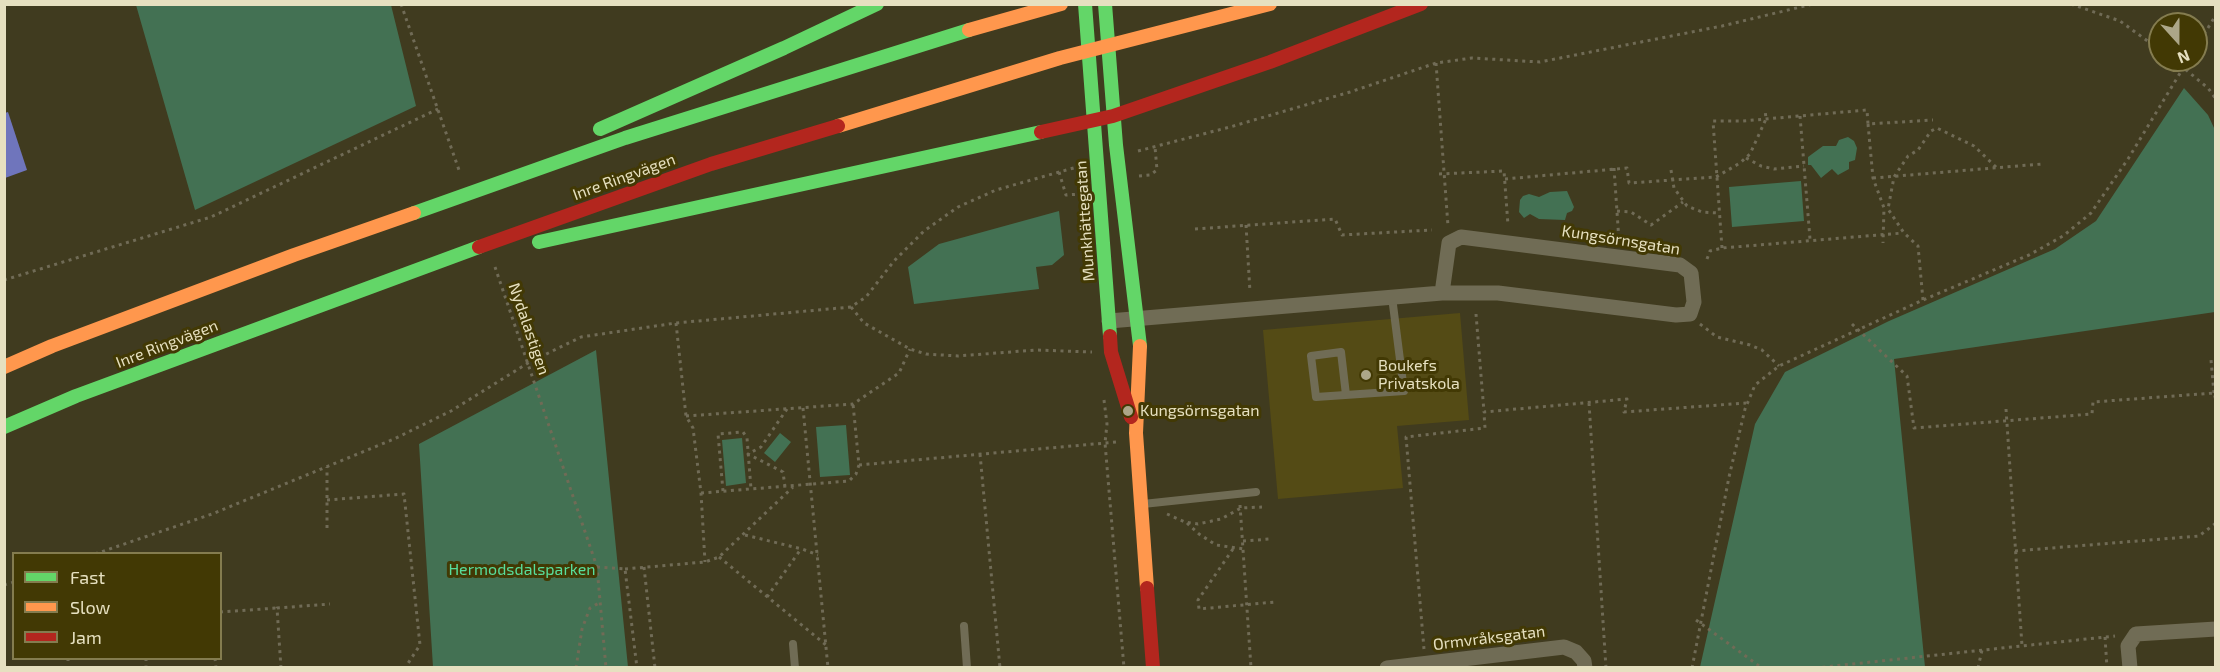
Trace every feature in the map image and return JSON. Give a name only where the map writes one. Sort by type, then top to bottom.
[{"type":"main road","points":[[591,133],[773,53],[877,4]]},
{"type":"main road","points":[[4,367],[63,342],[372,226],[660,127],[958,33],[1062,4]]},
{"type":"main road","name":"Munkhättegatan","points":[[1085,4],[1111,352],[1136,436]]},
{"type":"main road","name":"Munkhättegatan","points":[[1105,4],[1113,116],[1140,348],[1136,436],[1153,668]]},
{"type":"main road","name":"Inre Ringvägen","points":[[4,428],[76,396],[354,292],[723,160],[1060,58],[1270,4]]},
{"type":"main road","points":[[354,292],[524,246],[672,211],[1113,116],[1270,62],[1421,4]]},
{"type":"main road","points":[[372,226],[558,147]]},
{"type":"street","name":"Kungsörnsgatan","points":[[1449,243],[1461,237],[1680,265],[1691,273],[1694,302],[1689,314]]},
{"type":"street","points":[[1442,293],[1449,243]]},
{"type":"street","points":[[1109,321],[1442,293],[1497,293],[1676,315],[1689,314]]},
{"type":"street","points":[[2130,668],[2128,646],[2136,634],[2216,629]]},
{"type":"street","name":"Ormvråksgatan","points":[[1387,668],[1564,647],[1576,652],[1584,661],[1585,668]]},
{"type":"lane","points":[[1346,395],[1341,352],[1311,356],[1316,397],[1346,395],[1404,391],[1392,297]]},
{"type":"lane","points":[[1141,504],[1256,492]]},
{"type":"lane","points":[[964,626],[967,668]]},
{"type":"lane","points":[[793,644],[795,668]]},
{"type":"path","points":[[401,4],[462,178]]},
{"type":"path","points":[[1138,152],[1339,95],[1436,63],[1472,58],[1540,62],[1722,26],[1814,4]]},
{"type":"path","points":[[2071,4],[2120,21],[2148,41]]},
{"type":"path","points":[[1436,63],[1449,243]]},
{"type":"path","points":[[1692,668],[1697,622],[1747,402],[1755,384],[1779,366],[1923,300],[2029,255],[2063,236],[2091,213],[2128,159],[2181,72]]},
{"type":"path","points":[[2190,72],[2208,88],[2216,99]]},
{"type":"path","points":[[4,280],[211,217],[438,109]]},
{"type":"path","points":[[1505,179],[1614,168],[1627,168],[1629,183],[1716,177],[1746,158],[1756,145],[1766,119],[1765,109]]},
{"type":"path","points":[[1722,248],[1713,121],[1867,110],[1873,178],[1884,208],[1883,243]]},
{"type":"path","points":[[1800,116],[1810,240]]},
{"type":"path","points":[[1868,124],[1933,120]]},
{"type":"path","points":[[1923,300],[1918,246],[1904,233],[1888,209],[1894,177],[1908,156],[1918,150],[1931,131],[1937,128],[1974,146],[1997,168]]},
{"type":"path","points":[[1136,176],[1149,175],[1157,170],[1155,147]]},
{"type":"path","points":[[1746,158],[1774,170],[1804,166]]},
{"type":"path","points":[[1873,178],[2042,165]]},
{"type":"path","points":[[102,552],[212,514],[394,439],[451,411],[528,363],[580,337],[676,323],[851,307],[866,297],[894,261],[924,231],[958,207],[996,190],[1077,167]]},
{"type":"path","points":[[1614,168],[1619,242]]},
{"type":"path","points":[[1671,170],[1677,195],[1687,206],[1702,212],[1718,213]]},
{"type":"path","points":[[1439,174],[1504,171],[1508,225]]},
{"type":"path","points":[[1059,172],[1066,195],[1083,194]]},
{"type":"path","points":[[1617,211],[1631,212],[1651,225],[1683,202]]},
{"type":"path","points":[[1195,229],[1335,219],[1342,235],[1432,230]]},
{"type":"path","points":[[1246,225],[1250,297]]},
{"type":"path","points":[[1707,259],[1710,251],[1722,248],[1904,233]]},
{"type":"path","name":"Nydalastigen","points":[[495,267],[597,567],[606,668]]},
{"type":"path","points":[[851,307],[864,323],[910,349],[926,354],[958,356],[1036,350],[1111,352]]},
{"type":"path","points":[[1425,663],[1406,437],[1485,428],[1476,314]]},
{"type":"path","points":[[1689,314],[1717,337],[1762,350],[1779,366]]},
{"type":"path","points":[[676,323],[686,416],[693,428],[701,493],[705,562]]},
{"type":"path","points":[[1852,324],[1907,376],[1914,428],[2092,414],[2093,402],[2214,393]]},
{"type":"path","points":[[686,416],[853,404],[899,373],[910,349]]},
{"type":"path","points":[[2216,359],[2211,360],[2216,401]]},
{"type":"path","points":[[1484,412],[1628,399],[1624,412],[1747,402]]},
{"type":"path","points":[[1589,402],[1606,668]]},
{"type":"path","points":[[701,493],[849,481],[856,474],[859,465],[853,404]]},
{"type":"path","points":[[803,408],[828,668]]},
{"type":"path","points":[[748,454],[761,447],[787,409]]},
{"type":"path","points":[[2006,409],[2022,646]]},
{"type":"path","points":[[723,492],[718,434],[743,432],[747,438],[751,489]]},
{"type":"path","points":[[859,465],[1136,436]]},
{"type":"path","points":[[748,454],[783,472],[785,487]]},
{"type":"path","points":[[980,454],[1000,668]]},
{"type":"path","points":[[327,467],[327,528]]},
{"type":"path","points":[[597,567],[644,567],[705,562],[719,557],[794,486]]},
{"type":"path","points":[[327,500],[404,494],[420,645],[405,668]]},
{"type":"path","points":[[1240,494],[1251,668]]},
{"type":"path","points":[[1164,514],[1185,522],[1208,523],[1241,508],[1262,507]]},
{"type":"path","points":[[1185,522],[1216,546],[1244,549]]},
{"type":"path","points":[[2015,551],[2199,536],[2216,524]]},
{"type":"path","points":[[744,535],[818,555]]},
{"type":"path","points":[[1243,541],[1270,539]]},
{"type":"path","points":[[768,597],[802,549]]},
{"type":"path","points":[[1233,549],[1198,600],[1198,609],[1275,602]]},
{"type":"path","points":[[719,557],[826,645]]},
{"type":"path","points":[[644,567],[655,668]]},
{"type":"path","points":[[625,568],[637,668]]},
{"type":"path","points":[[576,668],[582,629],[590,608],[599,603]]},
{"type":"path","points":[[222,612],[330,604]]},
{"type":"path","points":[[277,608],[281,668]]},
{"type":"path","points":[[1697,622],[1762,668]]},
{"type":"path","points":[[1815,668],[2136,634]]},
{"type":"path","points":[[2105,637],[2107,668]]},
{"type":"path","points":[[1978,668],[1982,650]]},
{"type":"shaded area","name":"Boukefs Privatskola","points":[[1460,313],[1469,420],[1397,426],[1403,488],[1278,499],[1263,330]]},
{"type":"green space","points":[[136,5],[391,5],[416,106],[195,210]]},
{"type":"green space","points":[[2184,88],[2208,115],[2215,130],[2215,312],[1894,359],[1925,667],[1700,667],[1755,424],[1785,372],[1889,321],[2055,249],[2096,221]]},
{"type":"green space","points":[[1848,137],[1854,141],[1857,148],[1855,160],[1849,162],[1849,169],[1838,175],[1832,169],[1821,178],[1811,165],[1808,165],[1808,157],[1823,146],[1836,146],[1839,140]]},
{"type":"green space","points":[[1801,181],[1804,221],[1732,227],[1729,187]]},
{"type":"green space","points":[[1567,191],[1574,207],[1567,213],[1565,220],[1539,219],[1530,214],[1524,218],[1519,212],[1520,200],[1523,196],[1529,194],[1539,197],[1550,192]]},
{"type":"green space","points":[[1059,211],[1064,255],[1052,265],[1036,267],[1039,289],[914,304],[908,267],[939,244]]},
{"type":"green space","name":"Hermodsdalsparken","points":[[596,350],[628,667],[433,667],[419,444]]},
{"type":"green space","points":[[846,425],[850,475],[820,477],[816,427]]},
{"type":"green space","points":[[780,433],[791,442],[775,462],[764,453]]},
{"type":"green space","points":[[742,438],[746,483],[726,486],[722,440]]},
{"type":"water","points":[[8,112],[27,170],[5,178],[5,113]]},
{"type":"traffic: fast","points":[[600,129],[784,48],[877,4]]},
{"type":"traffic: fast","points":[[1085,4],[1110,336]]},
{"type":"traffic: fast","points":[[1105,4],[1116,145],[1140,346]]},
{"type":"traffic: fast","points":[[414,213],[625,138],[969,30]]},
{"type":"traffic: fast","points":[[539,242],[1041,132]]},
{"type":"traffic: fast","points":[[4,427],[76,396],[479,247]]},
{"type":"traffic: slow","points":[[969,30],[1061,4]]},
{"type":"traffic: slow","points":[[838,126],[1060,58],[1270,4]]},
{"type":"traffic: slow","points":[[4,367],[52,346],[294,255],[414,213]]},
{"type":"traffic: slow","points":[[1140,346],[1136,433],[1147,588]]},
{"type":"traffic: jam","points":[[1041,132],[1113,116],[1270,62],[1421,4]]},
{"type":"traffic: jam","points":[[479,247],[711,164],[838,126]]},
{"type":"traffic: jam","points":[[1110,336],[1111,352],[1131,417]]},
{"type":"traffic: jam","points":[[1147,588],[1153,668]]},
{"type":"place","name":"Boukefs Privatskola","points":[[1366,375]]},
{"type":"place","name":"Kungsörnsgatan","points":[[1128,411]]}]
